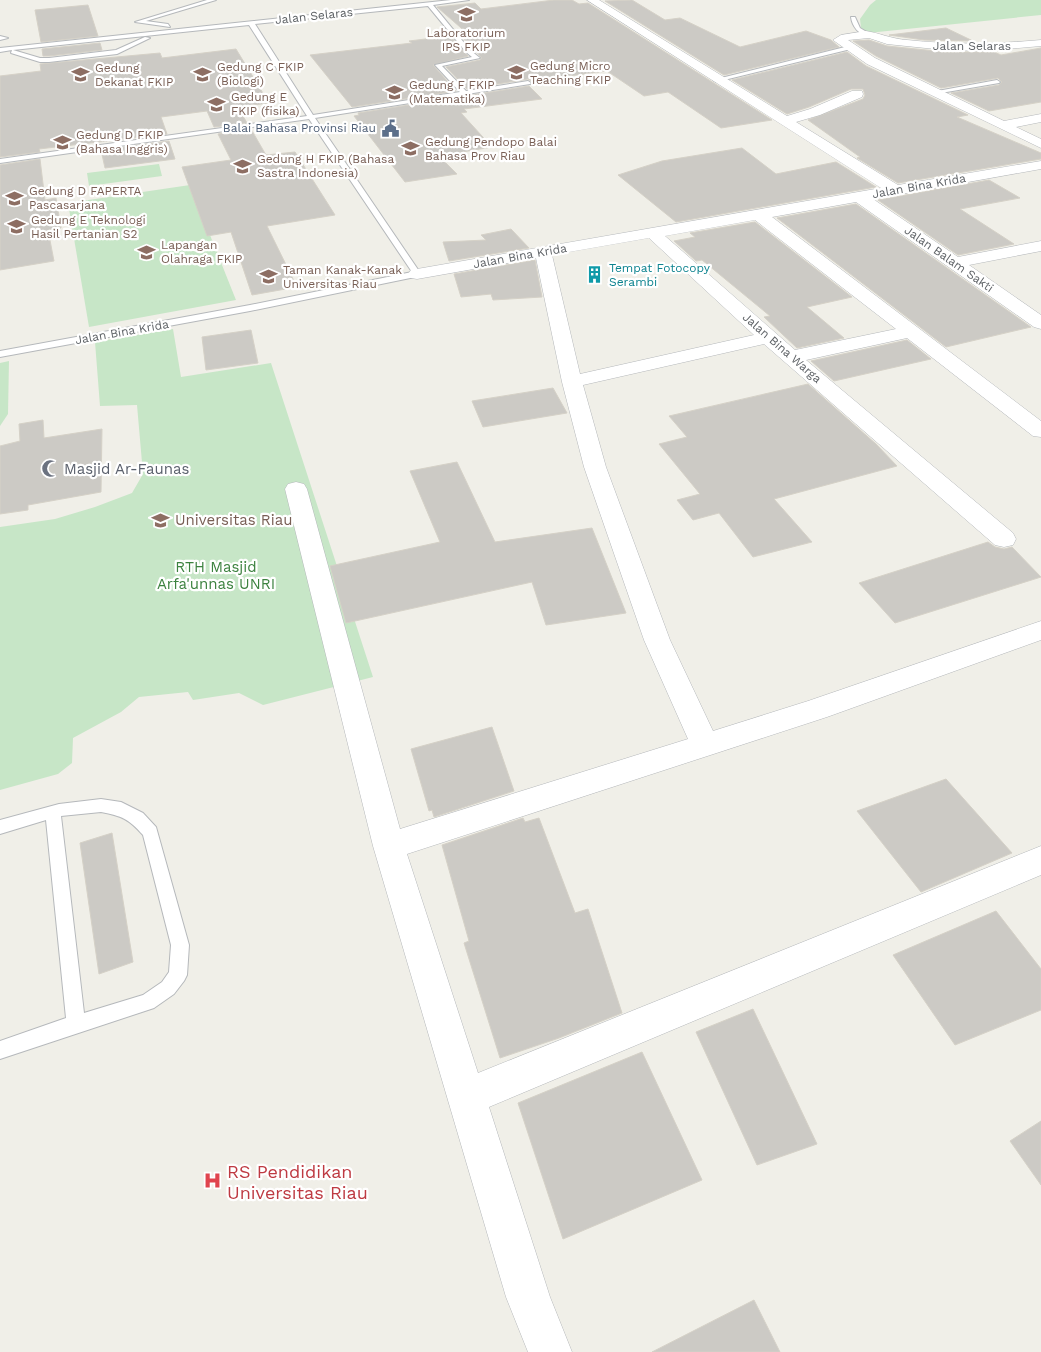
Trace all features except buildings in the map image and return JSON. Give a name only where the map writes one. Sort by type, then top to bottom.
[{"type":"street","points":[[592,0],[893,190]]},
{"type":"street","points":[[868,35],[840,39],[849,48],[878,65],[1041,144]]},
{"type":"street","name":"Jalan Selaras","points":[[868,35],[886,41],[939,48],[1015,46],[1041,43]]},
{"type":"street","points":[[784,120],[815,112],[857,94]]},
{"type":"street","points":[[1003,125],[1041,118]]},
{"type":"street","name":"Jalan Bina Krida","points":[[417,274],[1041,165]]},
{"type":"street","name":"Jalan Balam Sakti","points":[[858,196],[1040,321]]},
{"type":"street","points":[[758,214],[1041,431]]},
{"type":"street","name":"Jalan Bina Warga","points":[[651,232],[769,337],[1004,539]]},
{"type":"street","points":[[955,263],[1041,246]]},
{"type":"street","points":[[543,252],[572,382],[594,467],[657,640],[705,745]]},
{"type":"street","points":[[792,357],[911,331]]},
{"type":"street","points":[[572,382],[769,337]]},
{"type":"street","points":[[296,489],[389,846],[528,1297],[550,1352]]},
{"type":"street","points":[[389,846],[817,709],[1041,630]]},
{"type":"street","points":[[467,1097],[1041,860]]},
{"type":"lane","points":[[200,29],[138,22],[213,0]]},
{"type":"lane","name":"Jalan Selaras","points":[[200,29],[466,0]]},
{"type":"lane","points":[[430,4],[468,51],[477,58],[438,65],[464,92]]},
{"type":"lane","points":[[853,18],[858,29],[868,35]]},
{"type":"lane","points":[[251,23],[311,117],[417,274]]},
{"type":"lane","points":[[140,35],[152,30],[146,24]]},
{"type":"lane","points":[[2,50],[200,29]]},
{"type":"lane","points":[[2,50],[40,60],[48,60],[117,52],[156,34]]},
{"type":"lane","points":[[716,80],[849,48]]},
{"type":"lane","points":[[935,92],[996,82]]},
{"type":"lane","points":[[0,161],[311,117],[528,83]]},
{"type":"lane","name":"Jalan Bina Krida","points":[[0,354],[240,310],[417,274]]},
{"type":"lane","points":[[0,827],[53,812],[85,806],[106,806],[133,812],[144,822],[150,832],[180,945],[178,975],[168,988],[148,1002],[0,1050]]},
{"type":"lane","points":[[53,812],[76,1024]]},
{"type":"green space","points":[[876,0],[1041,0],[1041,15],[868,33],[861,28],[860,19]]},
{"type":"green space","points":[[159,164],[162,176],[89,186],[87,173]]},
{"type":"green space","name":"Lapangan Olahraga FKIP","points":[[190,185],[236,300],[89,327],[68,203]]},
{"type":"green space","name":"RTH Masjid Arfa'unnas UNRI","points":[[173,329],[181,377],[271,363],[373,677],[263,705],[239,693],[193,700],[188,692],[139,697],[121,712],[73,738],[72,763],[58,774],[0,790],[0,527],[55,519],[132,493],[143,474],[137,405],[100,406],[95,342]]},
{"type":"green space","points":[[9,361],[8,414],[0,426],[0,363]]},
{"type":"place","name":"Laboratorium IPS FKIP","points":[[466,14]]},
{"type":"place","name":"Gedung Micro Teaching FKIP","points":[[516,73]]},
{"type":"place","name":"Gedung C FKIP (Biologi)","points":[[203,74]]},
{"type":"place","name":"Gedung Dekanat FKIP","points":[[81,75]]},
{"type":"place","name":"Gedung F FKIP (Matematika)","points":[[395,92]]},
{"type":"place","name":"Gedung E FKIP (fisika)","points":[[217,104]]},
{"type":"place","name":"Balai Bahasa Provinsi Riau","points":[[390,128]]},
{"type":"place","name":"Gedung D FKIP (Bahasa Inggris)","points":[[62,142]]},
{"type":"place","name":"Gedung Pendopo Balai Bahasa Prov Riau","points":[[411,149]]},
{"type":"place","name":"Gedung H FKIP (Bahasa Sastra Indonesia)","points":[[243,166]]},
{"type":"place","name":"Gedung D FAPERTA Pascasarjana","points":[[15,198]]},
{"type":"place","name":"Gedung E Teknologi Hasil Pertanian S2","points":[[17,227]]},
{"type":"place","name":"Lapangan Olahraga FKIP","points":[[147,252]]},
{"type":"place","name":"Tempat Fotocopy Serambi","points":[[595,275]]},
{"type":"place","name":"Taman Kanak-Kanak Universitas Riau","points":[[269,277]]},
{"type":"place","name":"Masjid Ar-Faunas","points":[[50,469]]},
{"type":"place","name":"Universitas Riau","points":[[161,520]]},
{"type":"place","name":"RS Pendidikan Universitas Riau","points":[[213,1181]]}]
